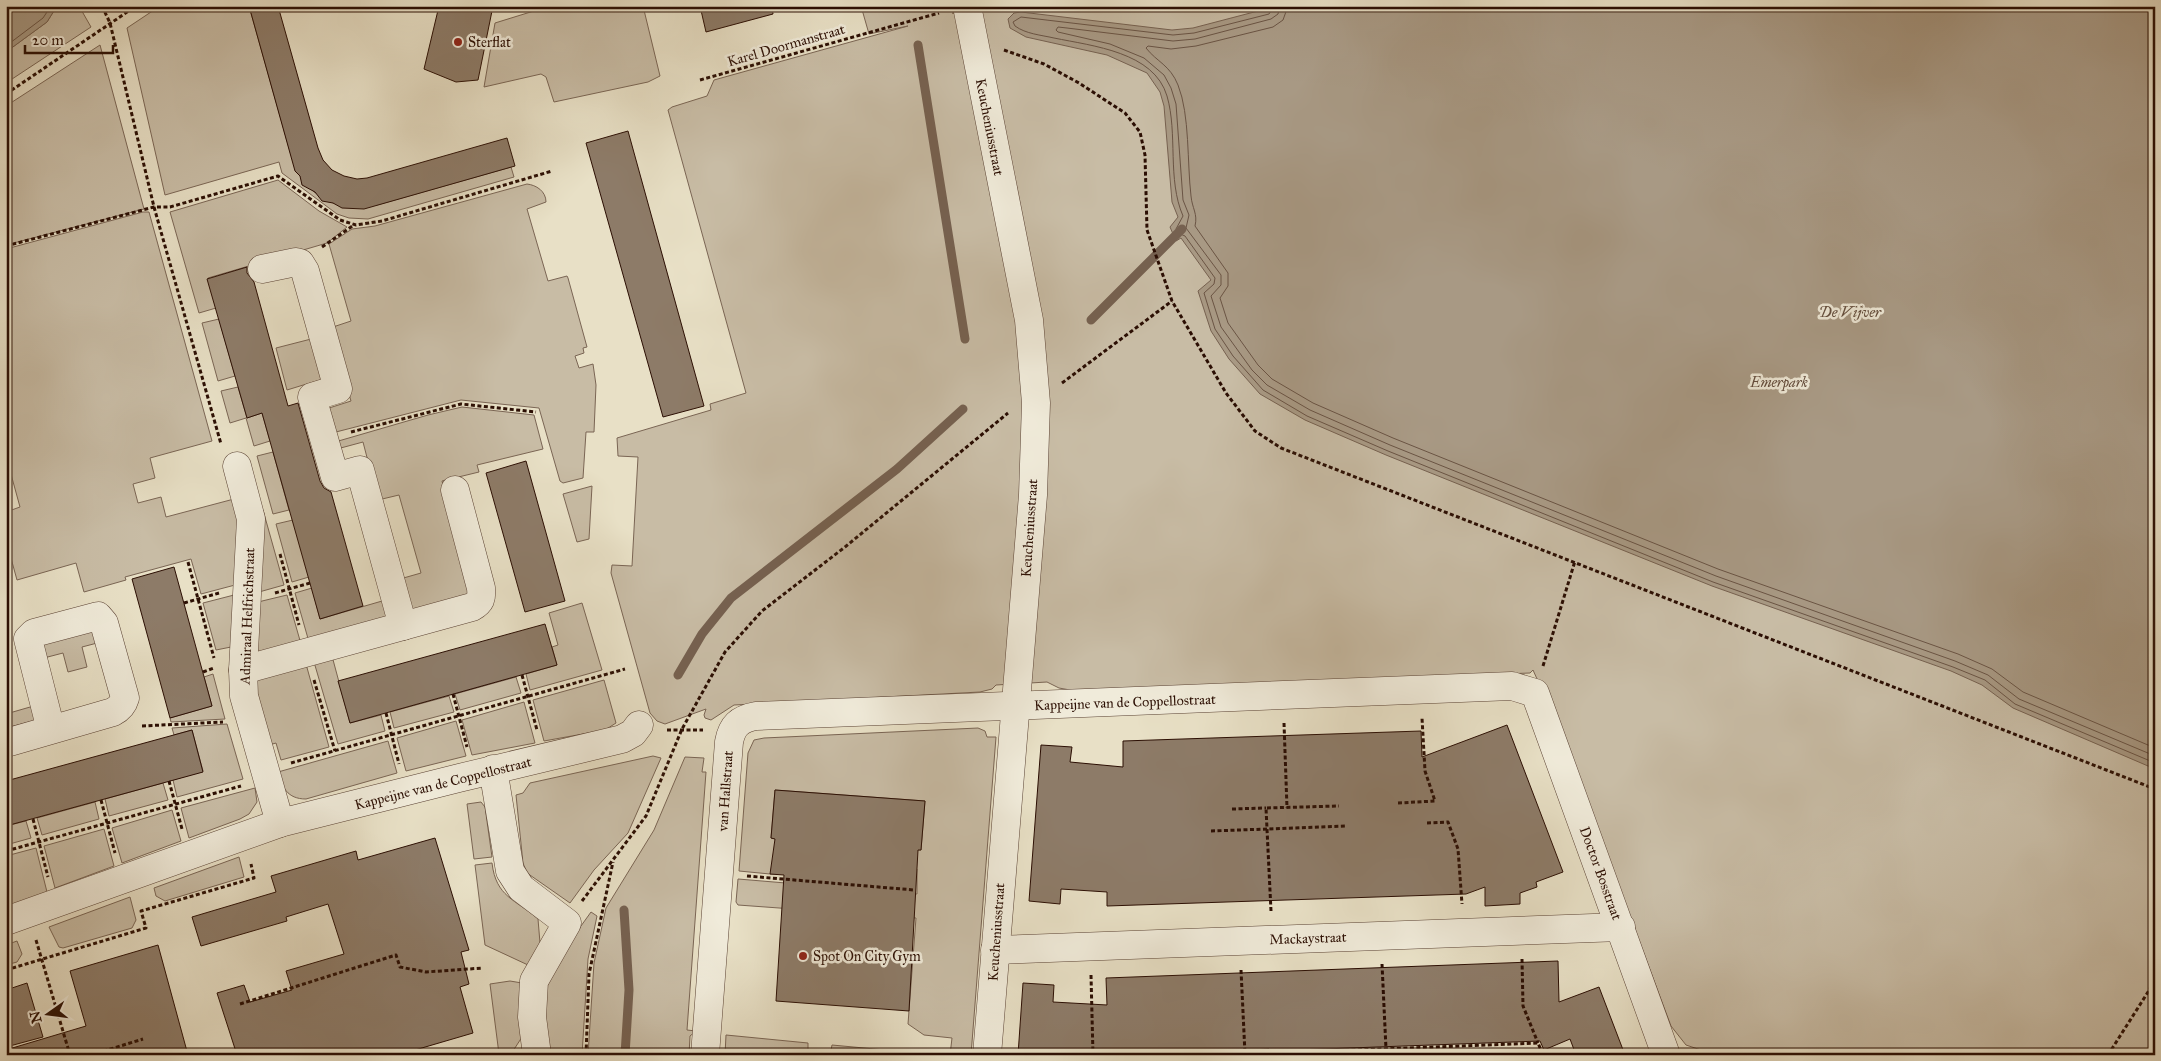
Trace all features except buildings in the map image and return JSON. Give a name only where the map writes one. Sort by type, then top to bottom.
[{"type":"street","name":"Keucheniusstraat","points":[[956,9],[975,49],[1028,320],[1035,397],[1033,495],[1014,706],[987,1055]]},
{"type":"street","points":[[262,269],[300,264],[305,271],[338,390],[312,397],[335,477],[360,470],[403,626]]},
{"type":"street","name":"Admiraal Helfrichstraat","points":[[237,466],[251,519],[243,670],[244,696],[280,823]]},
{"type":"street","points":[[243,670],[472,608],[481,600],[481,588],[454,490]]},
{"type":"street","points":[[6,743],[116,710],[125,698],[102,618],[93,616],[18,638]]},
{"type":"street","points":[[18,638],[27,642],[51,730]]},
{"type":"street","name":"Kappeijne van de Coppellostraat","points":[[729,742],[736,724],[756,716],[1512,686],[1535,693]]},
{"type":"street","name":"Doctor Bosstraat","points":[[1535,693],[1666,1055]]},
{"type":"street","name":"Kappeijne van de Coppellostraat","points":[[17,917],[280,823],[622,739],[633,733],[638,724]]},
{"type":"street","name":"van Hallstraat","points":[[705,1055],[729,742]]},
{"type":"street","points":[[484,772],[510,871],[521,888],[566,923],[534,981],[532,1054]]},
{"type":"street","name":"Mackaystraat","points":[[995,950],[1621,927]]},
{"type":"path","points":[[102,6],[110,23],[154,207],[220,443],[225,459],[237,466]]},
{"type":"path","points":[[6,94],[136,6]]},
{"type":"path","name":"Karel Doormanstraat","points":[[700,80],[956,9]]},
{"type":"path","points":[[975,49],[996,48],[1044,64],[1080,83],[1125,113],[1140,132],[1145,155],[1147,224],[1172,300],[1226,393],[1255,431],[1274,444],[2155,789]]},
{"type":"path","points":[[300,264],[354,225],[382,220],[552,170]]},
{"type":"path","points":[[6,246],[154,207],[170,207],[278,176],[340,220],[354,225]]},
{"type":"path","points":[[566,923],[646,816],[682,729],[726,652],[762,611],[1035,397],[1172,300]]},
{"type":"path","points":[[324,440],[461,404],[536,412]]},
{"type":"path","points":[[220,443],[229,440]]},
{"type":"path","points":[[279,551],[335,751]]},
{"type":"path","points":[[1535,693],[1575,561]]},
{"type":"path","points":[[247,600],[310,583]]},
{"type":"path","points":[[184,603],[189,602]]},
{"type":"path","points":[[6,851],[249,784],[264,771],[625,669]]},
{"type":"path","points":[[203,672],[208,670]]},
{"type":"path","points":[[522,676],[544,758]]},
{"type":"path","points":[[1398,803],[1435,801],[1424,771],[1421,690]]},
{"type":"path","points":[[453,694],[459,716],[484,772]]},
{"type":"path","points":[[1284,695],[1287,808]]},
{"type":"path","points":[[116,710],[126,727],[231,721]]},
{"type":"path","points":[[386,713],[406,791]]},
{"type":"path","name":"van Hallstraat","points":[[638,724],[665,730],[702,730],[729,742]]},
{"type":"path","points":[[169,781],[190,856]]},
{"type":"path","points":[[101,800],[122,880]]},
{"type":"path","points":[[1232,809],[1339,806]]},
{"type":"path","points":[[1266,808],[1273,940]]},
{"type":"path","points":[[33,819],[55,904]]},
{"type":"path","points":[[1428,823],[1448,822],[1458,849],[1464,932]]},
{"type":"path","points":[[1211,831],[1346,826]]},
{"type":"path","points":[[6,970],[146,928],[141,911],[254,878],[244,837]]},
{"type":"path","points":[[586,1055],[589,974],[613,862]]},
{"type":"path","points":[[719,874],[914,890]]},
{"type":"path","points":[[17,917],[42,960],[70,1055]]},
{"type":"path","points":[[1522,930],[1523,1006],[1543,1055]]},
{"type":"path","points":[[1381,936],[1384,1049],[1382,1055]]},
{"type":"path","points":[[1240,941],[1245,1054]]},
{"type":"path","points":[[1090,946],[1093,1055]]},
{"type":"path","points":[[240,1004],[396,955],[400,967],[426,972],[483,968]]},
{"type":"path","points":[[2108,1055],[2155,981]]},
{"type":"path","points":[[91,1055],[143,1039]]},
{"type":"path","points":[[1228,1055],[1538,1043]]},
{"type":"green space","points":[[57,6],[79,6],[91,27],[6,83],[6,52],[47,22]]},
{"type":"green space","points":[[160,6],[249,6],[291,155],[300,176],[314,192],[333,203],[377,205],[511,167],[514,177],[368,219],[349,218],[337,214],[282,173],[279,162],[165,195],[127,28]]},
{"type":"green space","points":[[550,6],[643,6],[660,76],[648,82],[554,102],[546,77],[541,74],[484,87],[495,23]]},
{"type":"green space","name":"Emerpark","points":[[861,6],[2155,6],[2155,1055],[1830,1055],[1701,1050],[1686,1045],[1671,1026],[1562,735],[1533,670],[1530,673],[1070,690],[1059,688],[1047,682],[996,685],[992,689],[980,692],[734,705],[711,720],[705,718],[706,709],[665,724],[657,721],[650,713],[611,573],[612,565],[632,566],[638,457],[618,456],[617,438],[711,410],[710,404],[746,393],[668,110],[707,96],[714,80],[908,26],[869,34]]},
{"type":"green space","points":[[100,45],[144,209],[6,245],[6,106]]},
{"type":"green space","points":[[278,180],[319,211],[347,227],[327,243],[208,278],[216,308],[199,313],[170,212]]},
{"type":"green space","points":[[527,184],[540,189],[546,198],[546,202],[527,209],[548,281],[567,276],[568,278],[587,347],[583,348],[584,353],[575,356],[579,368],[593,364],[596,385],[594,432],[586,432],[583,478],[563,483],[560,481],[539,408],[461,400],[332,433],[326,409],[351,401],[330,328],[351,321],[329,244],[352,229],[375,226]]},
{"type":"green space","points":[[143,212],[149,212],[212,441],[150,458],[155,478],[133,484],[138,503],[161,497],[166,517],[234,499],[239,514],[235,585],[201,594],[191,559],[125,577],[126,580],[84,592],[76,563],[17,580],[6,540],[6,512],[20,507],[6,456],[6,249]]},
{"type":"green space","points":[[219,319],[235,376],[218,381],[202,323]]},
{"type":"green space","points":[[315,338],[326,378],[287,390],[276,348]]},
{"type":"green space","points":[[238,387],[247,418],[262,413],[270,441],[254,446],[246,418],[230,423],[221,391]]},
{"type":"green space","points":[[462,407],[534,415],[543,449],[477,465],[479,472],[442,481],[473,595],[409,613],[400,579],[421,573],[399,495],[378,500],[363,442],[337,449],[335,442]]},
{"type":"green space","points":[[273,452],[289,510],[273,514],[257,456]]},
{"type":"green space","points":[[592,486],[589,539],[577,542],[563,494]]},
{"type":"green space","points":[[263,510],[284,585],[259,592]]},
{"type":"green space","points":[[293,520],[309,577],[292,582],[276,524]]},
{"type":"green space","points":[[312,588],[320,619],[389,599],[390,620],[309,642],[295,593]]},
{"type":"green space","points":[[234,595],[231,647],[216,650],[203,603]]},
{"type":"green space","points":[[287,595],[301,644],[257,657],[258,602]]},
{"type":"green space","points":[[582,603],[602,670],[530,690],[526,674],[557,665],[552,647],[558,645],[549,613]]},
{"type":"green space","points":[[96,622],[101,642],[82,647],[87,667],[68,672],[63,653],[40,659],[34,639]]},
{"type":"green space","points":[[332,656],[350,723],[381,715],[385,731],[338,744],[314,662]]},
{"type":"green space","points":[[306,664],[329,747],[281,760],[276,743],[269,745],[254,686],[257,679]]},
{"type":"green space","points":[[213,674],[225,719],[171,722],[170,718],[212,706],[204,677]]},
{"type":"green space","points":[[516,677],[521,693],[460,710],[455,694]]},
{"type":"green space","points":[[604,680],[616,723],[605,730],[544,741],[533,700]]},
{"type":"green space","points":[[449,696],[454,712],[394,728],[390,712]]},
{"type":"green space","points":[[524,702],[535,743],[472,755],[462,720]]},
{"type":"green space","points":[[37,705],[41,719],[6,728],[6,714]]},
{"type":"green space","points":[[456,721],[466,756],[406,771],[397,738]]},
{"type":"green space","points":[[227,724],[243,779],[177,797],[173,780],[203,771],[192,730],[174,735],[172,728]]},
{"type":"green space","points":[[978,728],[985,731],[987,737],[996,737],[971,1055],[950,1055],[952,1038],[924,1035],[908,1024],[916,918],[738,905],[736,902],[738,879],[917,894],[917,869],[770,874],[739,871],[748,753],[754,740]],"holes":[[[775,790],[925,801],[921,850],[771,838]]]},
{"type":"green space","points":[[388,741],[397,773],[306,799],[294,797],[286,791],[281,783],[278,772]]},
{"type":"green space","points":[[653,756],[661,758],[628,833],[594,870],[570,903],[527,873],[523,863],[516,795],[523,793],[530,783]]},
{"type":"green space","points":[[685,757],[704,758],[702,772],[706,772],[687,1030],[696,1031],[690,1036],[689,1055],[588,1055],[594,963],[606,908],[654,830]]},
{"type":"green space","points":[[163,783],[168,800],[109,816],[105,799]]},
{"type":"green space","points":[[255,788],[257,802],[249,814],[189,838],[181,808]]},
{"type":"green space","points":[[95,802],[99,819],[42,835],[37,818]]},
{"type":"green space","points":[[481,802],[485,807],[492,857],[474,859],[467,804]]},
{"type":"green space","points":[[172,810],[181,841],[122,863],[112,828]]},
{"type":"green space","points":[[26,821],[31,838],[6,845],[6,826]]},
{"type":"green space","points":[[104,829],[114,866],[55,888],[44,846]]},
{"type":"green space","points":[[36,848],[47,892],[6,908],[6,856]]},
{"type":"green space","points":[[239,857],[244,877],[165,901],[156,896],[154,888]]},
{"type":"green space","points":[[492,863],[494,874],[502,890],[538,919],[540,943],[528,965],[485,945],[475,865]]},
{"type":"green space","points":[[130,897],[136,920],[132,928],[63,948],[59,947],[49,927]]},
{"type":"green space","points":[[591,912],[597,916],[588,959],[582,1055],[548,1055],[542,1000],[558,958]]},
{"type":"green space","points":[[17,941],[22,954],[17,962],[6,965],[6,945]]},
{"type":"green space","points":[[510,981],[522,983],[522,1037],[513,1051],[499,1054],[490,984]]},
{"type":"green space","points":[[726,1035],[808,1043],[808,1055],[756,1053],[756,1055],[725,1055]]},
{"type":"green space","points":[[832,1045],[896,1051],[896,1055],[830,1055]]},
{"type":"water","points":[[6,6],[57,6],[47,22],[6,52]]},
{"type":"water","name":"De Vijver","points":[[1277,6],[2155,6],[2155,769],[2013,708],[1982,685],[1951,671],[1712,586],[1386,455],[1305,420],[1260,394],[1229,359],[1211,331],[1198,291],[1211,280],[1181,238],[1176,241],[1170,227],[1178,217],[1172,202],[1164,106],[1160,92],[1147,73],[1107,55],[1026,37],[1010,28],[1008,19],[1014,13],[1021,12],[1172,30],[1193,28]]},
{"type":"waterway","points":[[918,45],[965,339]]},
{"type":"waterway","points":[[1091,320],[1182,229]]},
{"type":"waterway","points":[[678,675],[702,634],[731,598],[897,469],[963,409]]},
{"type":"waterway","points":[[624,910],[629,990],[625,1055]]},
{"type":"place","name":"Sterflat","points":[[458,42]]},
{"type":"place","name":"Spot On City Gym","points":[[803,956]]}]
